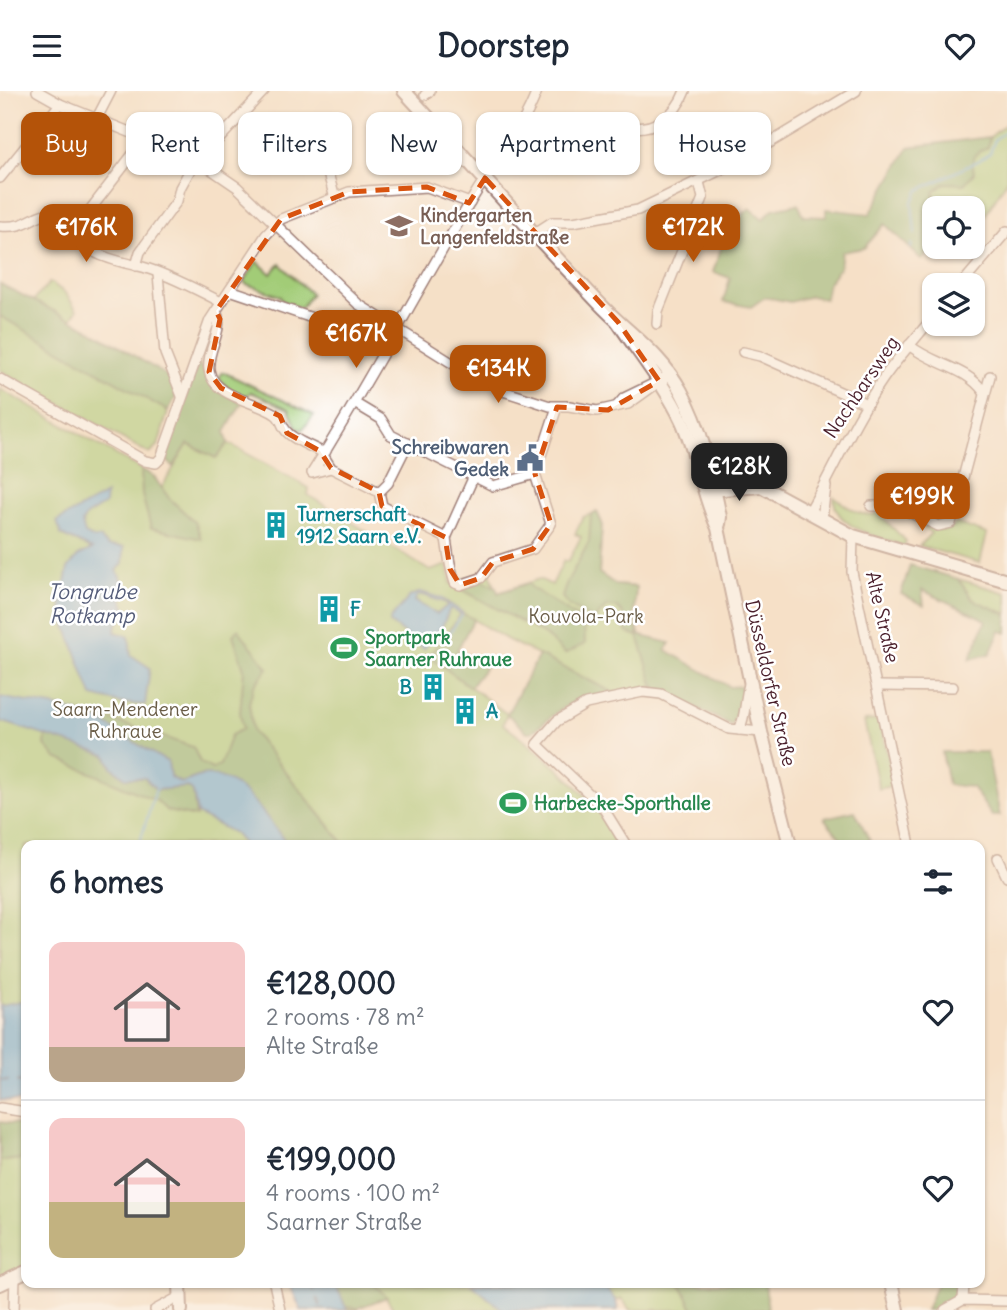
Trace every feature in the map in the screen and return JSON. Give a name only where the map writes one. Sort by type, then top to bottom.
[{"type":"main road","points":[[404,91],[618,322],[647,344],[665,377],[709,486]]},
{"type":"main road","points":[[665,377],[689,408],[706,451],[709,486]]},
{"type":"main road","points":[[706,451],[739,467],[747,481]]},
{"type":"main road","points":[[709,486],[747,481],[761,485],[853,536],[1007,581]]},
{"type":"main road","points":[[719,523],[730,497],[747,481]]},
{"type":"main road","name":"Düsseldorfer Straße","points":[[709,486],[719,523],[761,732],[789,840]]},
{"type":"main road","points":[[0,1284],[21,1275]]},
{"type":"main road","points":[[892,1288],[897,1310]]},
{"type":"main road","points":[[180,1289],[181,1310]]},
{"type":"street","points":[[37,91],[81,112]]},
{"type":"street","points":[[100,112],[111,91]]},
{"type":"street","points":[[224,133],[264,91]]},
{"type":"street","points":[[331,468],[312,473],[356,404],[470,203],[524,122],[537,91]]},
{"type":"street","points":[[640,126],[656,125],[677,107],[685,91]]},
{"type":"street","points":[[535,233],[552,222],[573,222],[630,213],[699,182],[856,91]]},
{"type":"street","points":[[0,178],[60,104]]},
{"type":"street","points":[[126,163],[80,223],[81,236],[90,249],[112,260],[159,274],[219,307]]},
{"type":"street","points":[[136,266],[140,252],[177,201],[187,175]]},
{"type":"street","points":[[219,175],[237,187],[358,304],[455,365],[473,370],[496,382],[500,390],[524,400],[597,411],[617,406],[624,398],[646,384],[665,377]]},
{"type":"street","points":[[329,175],[334,195]]},
{"type":"street","points":[[657,324],[658,311],[703,198],[699,182]]},
{"type":"street","points":[[0,379],[145,461],[156,463],[161,458],[182,396],[219,307],[275,224],[334,195],[427,187],[470,203]]},
{"type":"street","points":[[0,226],[18,225],[37,214],[52,211],[80,223]]},
{"type":"street","points":[[971,273],[1007,231]]},
{"type":"street","points":[[159,274],[165,353],[182,396]]},
{"type":"street","points":[[230,290],[324,322],[337,332]]},
{"type":"street","points":[[219,307],[219,321],[209,363],[212,377],[221,388],[277,415],[287,433],[324,453],[331,468],[379,492]]},
{"type":"street","name":"Nachbarsweg","points":[[809,512],[826,483],[837,455],[867,404],[922,330]]},
{"type":"street","points":[[909,345],[919,353],[972,378],[984,391]]},
{"type":"street","points":[[743,352],[760,356],[867,404]]},
{"type":"street","points":[[871,506],[897,506],[943,527],[953,520],[990,376]]},
{"type":"street","points":[[356,404],[381,419],[391,435],[497,486],[535,474]]},
{"type":"street","points":[[474,477],[446,538],[451,558],[450,569],[455,583],[460,585],[481,578],[493,562],[533,549],[551,524],[535,474],[557,407]]},
{"type":"street","points":[[379,492],[387,483],[408,443]]},
{"type":"street","name":"Nachbarsweg","points":[[822,519],[826,483]]},
{"type":"street","points":[[379,492],[382,506],[446,538]]},
{"type":"street","name":"Alte Straße","points":[[853,536],[852,572],[879,686],[909,840]]},
{"type":"street","points":[[739,730],[746,716],[746,694],[751,680]]},
{"type":"street","name":"Alte Straße","points":[[879,686],[953,687]]},
{"type":"street","points":[[623,840],[601,806],[537,744],[558,721],[586,704],[643,692],[661,694],[729,729],[761,732]]},
{"type":"street","points":[[998,858],[1007,877]]},
{"type":"street","points":[[0,1108],[21,1111]]},
{"type":"street","points":[[14,1310],[21,1275]]},
{"type":"street","points":[[275,1288],[280,1310]]},
{"type":"street","points":[[963,1300],[964,1288]]},
{"type":"street","points":[[155,1310],[180,1289]]},
{"type":"street","points":[[945,1310],[963,1300],[1007,1301]]},
{"type":"highlighted area","points":[[485,178],[618,322],[659,381],[608,410],[557,407],[535,474],[551,524],[533,549],[493,562],[481,578],[460,585],[450,569],[445,537],[382,506],[379,492],[331,468],[320,451],[287,433],[280,416],[221,388],[209,372],[220,319],[216,311],[221,302],[281,219],[349,192],[427,187],[469,203]]},
{"type":"green space","points":[[1007,123],[1007,180],[985,216],[985,196],[934,196],[934,192],[974,153],[988,147],[990,137]]},
{"type":"green space","points":[[990,137],[988,147],[974,157],[974,173],[964,184],[945,183],[934,192],[934,196],[922,196],[922,260],[885,224],[864,248],[842,252],[840,267],[828,283],[825,299],[811,296],[790,302],[765,297],[751,307],[723,302],[730,278],[713,272],[728,228],[750,208],[763,219],[773,209],[798,204],[804,216],[826,217],[826,209],[870,214],[909,147]]},
{"type":"green space","points":[[257,261],[271,274],[280,264],[311,294],[301,308],[283,302],[280,296],[244,282]]},
{"type":"green space","points":[[50,282],[65,293],[77,310],[70,321],[33,301]]},
{"type":"green space","points":[[0,284],[92,330],[172,379],[177,395],[168,411],[0,316]]},
{"type":"green space","points":[[0,316],[168,411],[158,446],[150,454],[0,370]]},
{"type":"green space","points":[[198,363],[217,390],[242,403],[225,432],[228,443],[216,458],[188,444],[173,467],[164,457]]},
{"type":"green space","points":[[223,372],[314,415],[302,430],[297,428],[289,409],[251,392],[246,396],[234,392],[219,378]]},
{"type":"green space","points":[[0,389],[155,477],[160,490],[169,498],[161,489],[188,444],[216,458],[228,443],[309,488],[308,495],[430,571],[448,565],[451,584],[489,571],[498,593],[539,579],[552,585],[564,560],[568,562],[581,537],[575,534],[583,517],[597,512],[602,523],[599,573],[616,585],[636,587],[634,614],[654,687],[616,694],[508,640],[462,613],[429,656],[507,714],[503,724],[568,778],[596,808],[617,840],[341,840],[253,734],[323,840],[21,840],[21,1037],[0,1035]]},
{"type":"green space","points":[[141,469],[154,477],[169,498],[196,523],[201,539],[151,528],[142,495]]},
{"type":"green space","points":[[834,497],[860,513],[878,513],[906,541],[904,546],[860,531],[850,524],[841,517]]},
{"type":"green space","points":[[597,512],[602,523],[599,573],[616,585],[636,587],[634,614],[638,635],[670,643],[666,650],[730,687],[742,686],[742,705],[731,725],[654,687],[638,636],[626,632],[623,614],[616,607],[606,607],[594,620],[568,605],[562,597],[567,582],[589,542],[591,515]]},
{"type":"green space","points":[[909,515],[940,530],[951,528],[956,523],[987,534],[980,563],[919,546],[931,533]]},
{"type":"green space","points":[[910,565],[958,579],[973,600],[1007,614],[1007,633],[1000,631],[990,654],[970,659],[986,620],[922,590],[924,605],[901,594]]},
{"type":"green space","points":[[958,579],[1007,593],[1007,614],[973,600]]},
{"type":"green space","points":[[482,580],[496,587],[498,593],[529,583],[531,587],[584,622],[585,644],[565,654],[545,635],[459,588]]},
{"type":"green space","points":[[462,613],[474,619],[457,650],[487,665],[470,687],[429,656]]},
{"type":"green space","points":[[238,629],[268,668],[254,686],[249,703],[253,732],[341,840],[284,840],[258,807],[202,775],[181,783],[170,777],[168,762],[137,746],[100,721],[100,716],[193,747],[200,762],[212,769],[220,765],[231,735],[243,729],[240,713],[244,669],[233,635]]},
{"type":"green space","points":[[539,655],[616,694],[586,700],[584,697],[561,709],[532,732],[527,732],[507,714]]},
{"type":"green space","points":[[880,720],[894,785],[879,789],[864,721]]},
{"type":"green space","points":[[46,734],[106,755],[122,772],[145,778],[156,790],[188,787],[193,791],[196,817],[167,811],[157,801],[56,758],[45,746]]},
{"type":"green space","points":[[942,752],[987,752],[1000,816],[992,816],[972,787],[948,785]]},
{"type":"green space","points":[[855,811],[870,840],[842,840],[824,818]]},
{"type":"green space","points":[[0,1122],[21,1124],[21,1159],[0,1161]]},
{"type":"green space","points":[[21,1159],[21,1269],[0,1277],[0,1161]]},
{"type":"green space","points":[[337,1288],[552,1288],[574,1310],[394,1310],[384,1294],[356,1301],[359,1310],[347,1310]]},
{"type":"green space","points":[[337,1288],[378,1288],[387,1297],[358,1308],[345,1307]]},
{"type":"green space","points":[[606,1288],[683,1288],[694,1310],[630,1310],[622,1299],[616,1301]]},
{"type":"green space","points":[[683,1288],[766,1288],[768,1310],[694,1310]]},
{"type":"green space","points":[[935,1288],[962,1288],[962,1299],[942,1310],[926,1310]]},
{"type":"water","name":"Tongrube Rotkamp","points":[[106,494],[105,504],[86,516],[82,523],[85,534],[100,538],[108,546],[124,547],[123,564],[117,570],[123,583],[120,593],[127,613],[116,625],[115,632],[129,636],[131,655],[150,668],[145,705],[120,703],[92,696],[63,618],[61,602],[68,568],[78,556],[92,549],[61,535],[57,521]]},
{"type":"water","points":[[421,592],[441,598],[462,612],[462,615],[450,608],[443,625],[424,649],[390,623],[390,619],[410,596]],"holes":[[[423,595],[449,604],[437,614],[415,601],[417,596]]]},
{"type":"water","points":[[0,697],[65,709],[102,722],[168,762],[170,777],[181,783],[207,775],[231,782],[252,799],[284,840],[240,840],[234,833],[197,814],[193,792],[188,787],[156,790],[145,778],[125,778],[112,767],[106,755],[0,721]]},
{"type":"water","points":[[21,1002],[21,1102],[0,1100],[0,1006]]},
{"type":"water","points":[[291,1288],[337,1288],[347,1310],[301,1310]]},
{"type":"water","points":[[476,1288],[606,1288],[616,1301],[618,1310],[503,1310]]},
{"type":"waterway","points":[[915,233],[912,203],[919,190],[980,160],[990,153],[995,139],[1007,131]]},
{"type":"waterway","points":[[911,248],[912,244]]},
{"type":"waterway","points":[[449,634],[462,615]]},
{"type":"waterway","points":[[141,840],[156,789]]},
{"type":"ferry route","points":[[0,1080],[21,1082]]},
{"type":"ferry route","points":[[313,1288],[322,1310]]},
{"type":"place","name":"Kindergarten Langenfeldstraße","points":[[399,226]]},
{"type":"place","name":"Schreibwaren Gedek","points":[[530,458]]},
{"type":"place","name":"Turnerschaft 1912 Saarn e.V.","points":[[276,525]]},
{"type":"place","name":"F","points":[[329,609]]},
{"type":"place","name":"Sportpark Saarner Ruhraue","points":[[344,648]]},
{"type":"place","name":"B","points":[[433,687]]},
{"type":"place","name":"A","points":[[465,711]]},
{"type":"place","name":"Harbecke-Sporthalle","points":[[513,803]]},
{"type":"park label","name":"Kouvola-Park","points":[[586,616]]},
{"type":"park label","name":"Saarn-Mendener Ruhraue","points":[[125,720]]}]
